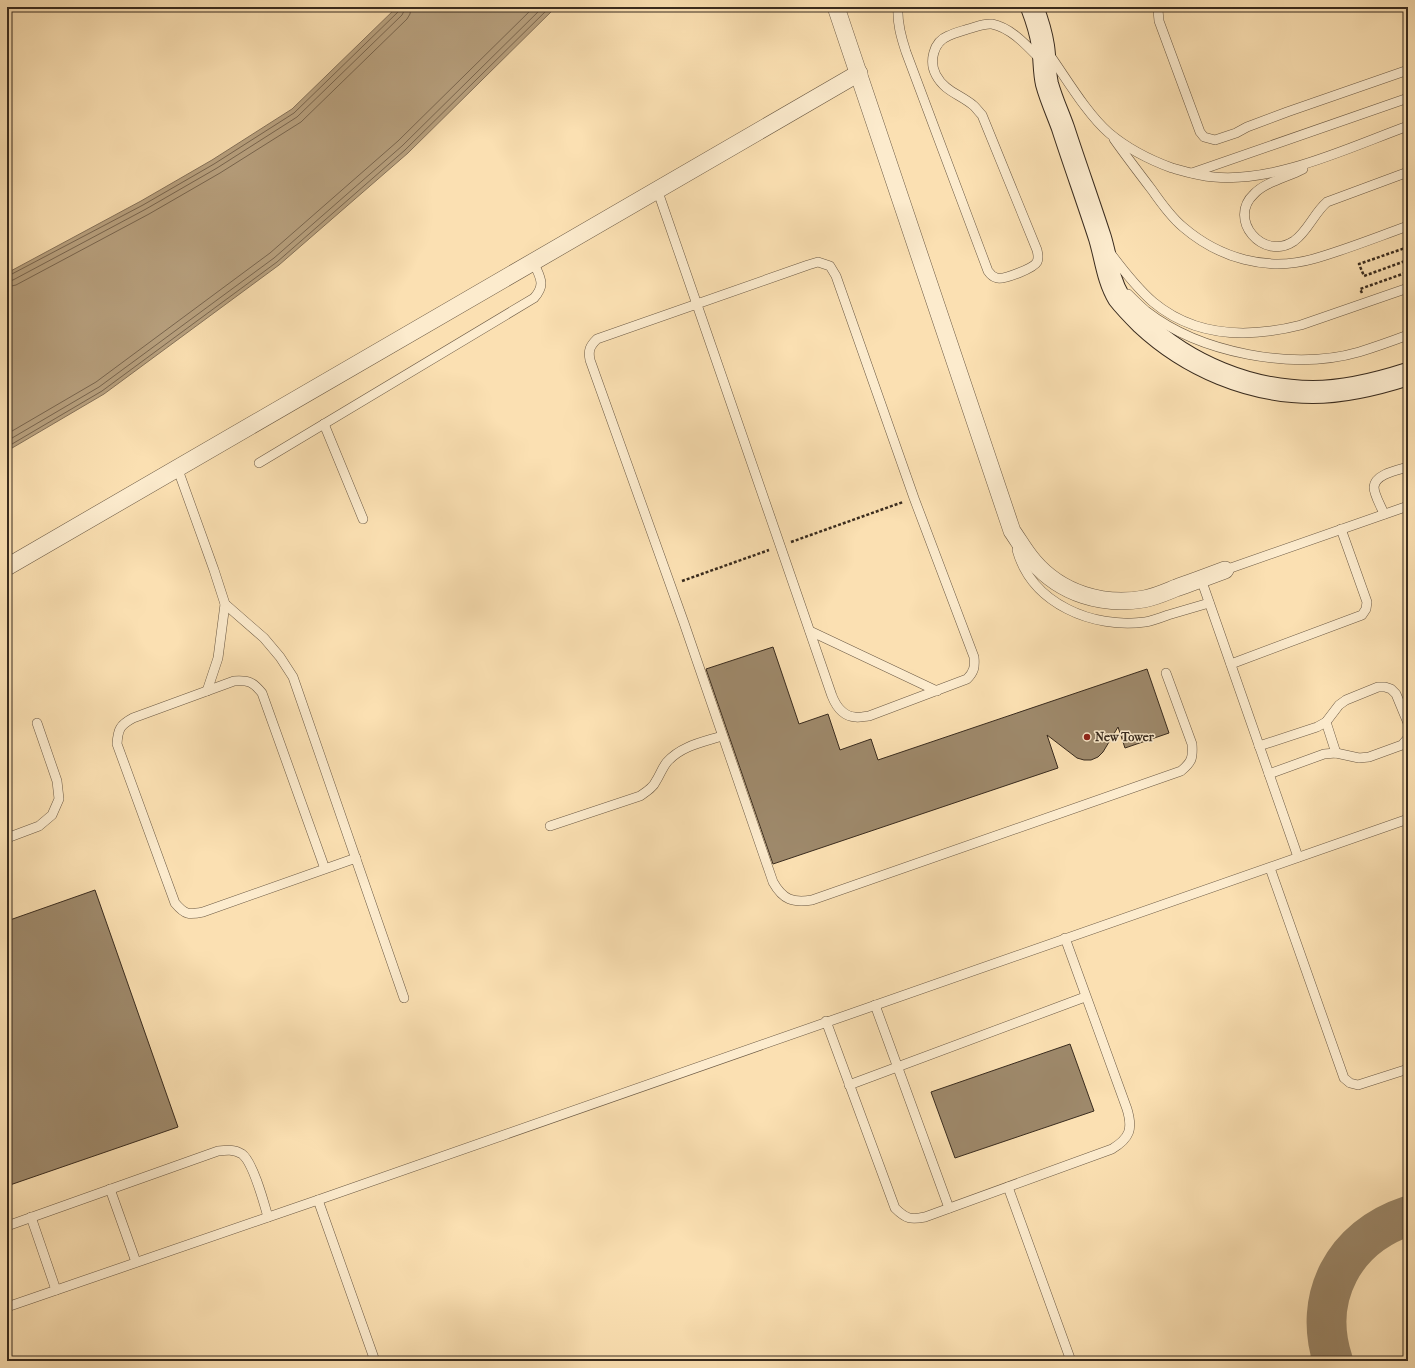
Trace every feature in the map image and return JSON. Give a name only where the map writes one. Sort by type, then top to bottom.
[{"type":"street","points":[[836,7],[1012,531],[1033,561],[1046,574],[1060,585],[1076,593],[1093,598],[1110,601],[1146,599],[1225,570]]},
{"type":"street","points":[[1032,7],[1038,24],[1044,55],[1047,84],[1102,248],[1110,278],[1119,297],[1130,312],[1155,335],[1183,355],[1213,371],[1245,382],[1278,390],[1313,392],[1347,390],[1408,374]]},
{"type":"street","points":[[7,567],[177,467],[859,73]]},
{"type":"lane","points":[[898,7],[897,16],[900,34],[906,52],[988,271],[992,276],[1004,278],[1034,266],[1038,261],[1039,256],[982,115],[973,106],[951,92],[941,83],[935,74],[932,64],[933,54],[938,43],[946,36],[981,25],[992,24],[1004,29],[1044,55],[1092,115],[1109,133],[1167,210],[1183,227],[1202,241],[1224,253],[1247,260],[1269,264],[1289,263],[1313,259],[1408,226]]},
{"type":"lane","points":[[1160,7],[1158,10],[1159,21],[1200,132],[1204,137],[1215,140],[1287,112],[1408,70]]},
{"type":"lane","points":[[1191,174],[1408,98]]},
{"type":"lane","points":[[1109,133],[1137,152],[1157,163],[1191,174],[1237,178],[1287,169],[1408,126]]},
{"type":"lane","points":[[1318,159],[1253,194],[1248,202],[1245,212],[1245,222],[1249,231],[1256,239],[1264,244],[1274,247],[1284,246],[1294,241],[1301,234],[1322,206],[1327,202],[1408,172]]},
{"type":"lane","points":[[657,189],[697,304],[810,631],[832,696],[836,706],[844,713],[855,718],[869,716],[967,679],[974,672],[974,657],[914,498],[836,276],[830,266],[818,262],[808,265],[697,304],[597,339],[591,344],[588,351],[599,387],[684,623],[773,882],[779,893],[789,899],[800,902],[812,900],[1181,771],[1189,764],[1193,755],[1192,744],[1166,673]]},
{"type":"lane","points":[[1102,248],[1118,263],[1153,302],[1176,318],[1203,328],[1223,332],[1243,334],[1264,332],[1301,325],[1408,288]]},
{"type":"lane","points":[[1102,248],[1128,294],[1146,311],[1171,327],[1219,347],[1274,359],[1302,360],[1330,358],[1358,352],[1408,335]]},
{"type":"lane","points":[[259,463],[534,298],[540,292],[542,285],[533,261]]},
{"type":"lane","points":[[1171,327],[1176,318]]},
{"type":"lane","points":[[324,424],[363,519]]},
{"type":"lane","points":[[177,467],[225,604],[218,658],[207,691]]},
{"type":"lane","points":[[1384,514],[1374,487],[1376,482],[1383,476],[1408,467]]},
{"type":"lane","points":[[1225,570],[1408,506]]},
{"type":"lane","points":[[1231,664],[1362,615],[1366,609],[1367,602],[1341,529]]},
{"type":"lane","points":[[1012,531],[1018,554],[1034,582],[1047,596],[1060,605],[1086,617],[1116,623],[1132,624],[1147,622],[1209,603]]},
{"type":"lane","points":[[1201,579],[1298,857]]},
{"type":"lane","points":[[225,604],[264,638],[280,656],[293,677],[404,998]]},
{"type":"lane","points":[[810,631],[937,691]]},
{"type":"lane","points":[[325,869],[262,693],[255,684],[245,680],[234,681],[133,718],[123,724],[117,733],[117,744],[175,903],[182,911],[193,914],[204,912],[356,858]]},
{"type":"lane","points":[[1259,746],[1317,727],[1326,722],[1339,705],[1346,700],[1378,687],[1392,689],[1396,694],[1408,723]]},
{"type":"lane","points":[[1326,722],[1336,753]]},
{"type":"lane","points":[[7,838],[39,826],[52,815],[59,799],[57,781],[37,724]]},
{"type":"lane","points":[[550,826],[640,796],[649,790],[656,782],[660,771],[675,754],[688,747],[722,736]]},
{"type":"lane","points":[[1269,774],[1324,754],[1336,753],[1359,758],[1369,757],[1402,745],[1408,738]]},
{"type":"lane","points":[[7,1307],[318,1200],[826,1021],[1408,819]]},
{"type":"lane","points":[[1270,868],[1344,1078],[1350,1083],[1358,1085],[1408,1069]]},
{"type":"lane","points":[[826,1021],[895,1208],[903,1216],[914,1219],[925,1217],[1112,1149],[1122,1143],[1129,1133],[1130,1121],[1127,1109],[1065,938]]},
{"type":"lane","points":[[849,1085],[1086,997]]},
{"type":"lane","points":[[875,1005],[949,1208]]},
{"type":"lane","points":[[7,1226],[218,1151],[231,1150],[242,1155],[250,1165],[268,1217]]},
{"type":"lane","points":[[1008,1187],[1071,1361]]},
{"type":"lane","points":[[110,1189],[136,1262]]},
{"type":"lane","points":[[318,1200],[375,1361]]},
{"type":"lane","points":[[31,1217],[56,1290]]},
{"type":"path","points":[[1408,247],[1359,264],[1364,276],[1408,260]]},
{"type":"path","points":[[1365,302],[1360,289],[1408,272]]},
{"type":"water","points":[[397,7],[556,7],[408,153],[279,265],[104,394],[7,451],[7,273],[141,201],[212,160],[292,109]]},
{"type":"building","points":[[773,647],[799,724],[828,714],[840,750],[871,739],[878,760],[1147,669],[1169,733],[1125,748],[1118,727],[1103,752],[1098,757],[1091,760],[1077,758],[1047,735],[1058,768],[773,864],[706,669]]},
{"type":"building","points":[[95,890],[178,1127],[7,1186],[7,921]]},
{"type":"building","points":[[1070,1044],[1094,1111],[955,1158],[931,1092]]},
{"type":"taxiway","points":[[1333,1361],[1328,1337],[1327,1314],[1331,1293],[1339,1272],[1351,1254],[1366,1239],[1386,1226],[1408,1216]]},
{"type":"place","name":"New Tower","points":[[1087,737]]}]
